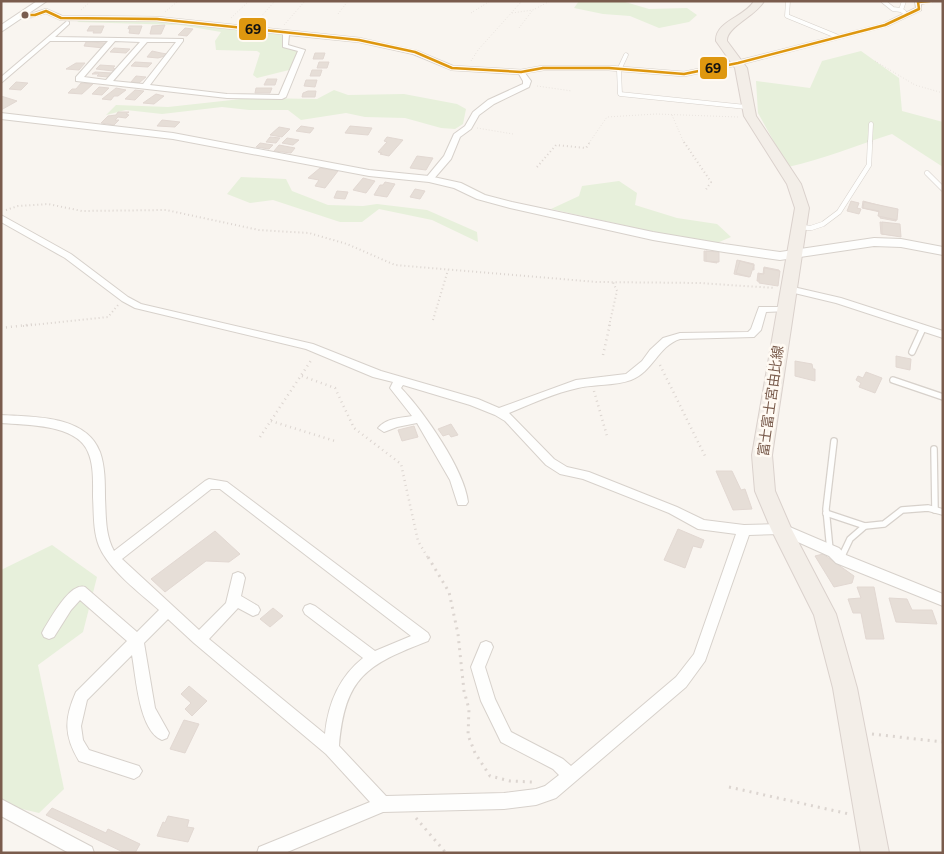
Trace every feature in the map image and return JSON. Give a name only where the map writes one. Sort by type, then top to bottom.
[{"type":"main road","name":"富士富士宮由比線","points":[[759,1],[757,6],[724,31],[721,35],[723,46],[742,69],[748,112],[800,198],[802,208],[762,455],[765,491],[780,529],[825,614],[846,688],[875,853]]},
{"type":"street","points":[[1,28],[43,1]]},
{"type":"street","points":[[22,16],[46,11],[61,18],[157,19],[347,38],[416,52],[452,68],[521,72],[543,68],[684,74],[738,63],[836,36],[885,25],[904,12],[919,9],[918,2],[930,1]]},
{"type":"street","points":[[1,81],[66,23]]},
{"type":"street","points":[[114,39],[79,79],[227,96],[282,97],[302,50],[285,46],[282,32]]},
{"type":"street","points":[[50,39],[181,40],[144,87]]},
{"type":"street","points":[[108,82],[146,40]]},
{"type":"street","points":[[428,179],[448,157],[456,136],[468,127],[476,114],[491,102],[520,90],[526,85],[527,81],[521,72]]},
{"type":"street","points":[[1,116],[173,136],[369,173],[428,179],[457,185],[481,197],[653,236],[780,256],[874,242],[901,243],[943,251]]},
{"type":"street","points":[[1,218],[68,256],[125,299],[138,306],[318,349],[377,374],[474,402],[500,412],[509,418],[550,462],[564,471],[585,475],[673,510],[702,525],[744,530],[780,529],[830,550],[841,559],[943,600]]},
{"type":"street","points":[[789,289],[838,300],[943,335]]},
{"type":"street","points":[[500,412],[576,384],[629,377],[646,364],[654,352],[667,340],[680,336],[750,335],[756,330],[762,309],[785,309]]},
{"type":"street","points":[[401,380],[395,388],[410,402],[433,435],[462,489],[462,502]]},
{"type":"street","points":[[384,428],[394,423],[421,418]]},
{"type":"street","points":[[1,419],[56,424],[75,430],[93,449],[105,549],[113,559],[168,610],[330,749],[383,804]]},
{"type":"street","points":[[113,559],[209,484],[223,485],[423,637],[387,651],[362,667],[344,686],[337,703],[330,749]]},
{"type":"street","points":[[265,853],[383,804],[504,801],[536,797],[550,792],[681,682],[700,657],[744,530]]},
{"type":"street","points":[[200,638],[232,606],[238,578]]},
{"type":"street","points":[[49,633],[66,606],[80,591],[137,641],[148,710],[162,733]]},
{"type":"street","points":[[234,599],[253,610]]},
{"type":"street","points":[[134,771],[84,756],[76,742],[74,726],[81,697],[168,610]]},
{"type":"street","points":[[310,610],[375,659]]},
{"type":"street","points":[[486,647],[478,667],[488,701],[506,737],[558,764],[571,776]]},
{"type":"street","points":[[1,807],[86,853]]},
{"type":"lane","points":[[788,1],[787,16],[836,36]]},
{"type":"lane","points":[[883,1],[893,9],[904,12],[904,1]]},
{"type":"lane","points":[[626,55],[619,70],[620,94],[748,112]]},
{"type":"lane","points":[[799,227],[811,228],[823,224],[839,212],[869,165],[871,124]]},
{"type":"lane","points":[[927,173],[943,189]]},
{"type":"lane","points":[[912,352],[923,328]]},
{"type":"lane","points":[[893,380],[943,397]]},
{"type":"lane","points":[[830,550],[826,513],[834,441]]},
{"type":"lane","points":[[934,449],[935,510]]},
{"type":"lane","points":[[826,513],[865,526],[884,524],[902,510],[928,508],[943,512]]},
{"type":"lane","points":[[841,559],[850,539],[865,526]]},
{"type":"path","points":[[223,26],[249,1]]},
{"type":"path","points":[[249,29],[275,1]]},
{"type":"path","points":[[282,32],[304,1]]},
{"type":"path","points":[[338,14],[348,1]]},
{"type":"path","points":[[471,13],[490,1]]},
{"type":"path","points":[[511,1],[522,2]]},
{"type":"path","points":[[511,13],[533,10],[550,1]]},
{"type":"path","points":[[466,68],[478,50],[522,2]]},
{"type":"path","points":[[519,28],[533,10]]},
{"type":"path","points":[[875,61],[916,85],[943,93]]},
{"type":"path","points":[[526,85],[572,91]]},
{"type":"path","points":[[537,167],[556,145],[586,148],[607,117],[623,114],[710,118],[748,112]]},
{"type":"path","points":[[672,115],[684,143],[711,182],[705,190]]},
{"type":"path","points":[[468,127],[513,134]]},
{"type":"path","points":[[1,211],[18,206],[48,204],[82,210],[166,210],[259,230],[308,233],[347,244],[395,265],[613,282],[700,283],[789,289]]},
{"type":"path","points":[[433,320],[448,270]]},
{"type":"path","points":[[603,355],[618,291],[613,282]]},
{"type":"path","points":[[1,328],[108,318],[125,299]]},
{"type":"path","points":[[260,437],[318,349]]},
{"type":"path","points":[[654,352],[705,456]]},
{"type":"path","points":[[302,376],[335,388],[354,428],[401,464],[418,541],[449,592],[458,634],[464,692],[469,709],[468,735],[471,744],[490,776],[510,781],[535,782]]},
{"type":"path","points":[[591,383],[607,436]]},
{"type":"path","points":[[271,421],[335,441]]},
{"type":"path","points":[[853,732],[943,742]]},
{"type":"path","points":[[729,787],[868,818]]},
{"type":"path","points":[[404,804],[446,853]]},
{"type":"green space","points":[[579,1],[622,1],[649,9],[687,8],[697,15],[689,22],[659,28],[630,16],[603,14],[574,8]]},
{"type":"green space","points":[[86,17],[137,21],[155,20],[283,32],[286,47],[302,50],[289,70],[257,78],[253,75],[260,53],[257,51],[216,50],[215,41],[221,32],[180,25],[77,22]]},
{"type":"green space","points":[[861,51],[899,78],[902,111],[943,122],[943,167],[892,134],[788,167],[758,113],[756,81],[810,88],[822,61]]},
{"type":"green space","points":[[334,90],[348,95],[404,94],[457,104],[466,109],[463,124],[455,129],[441,128],[405,118],[365,117],[346,113],[301,120],[288,110],[249,110],[222,107],[162,114],[126,110],[106,115],[116,105],[168,107],[250,98],[317,99]]},
{"type":"green space","points":[[241,177],[286,179],[292,191],[328,205],[363,206],[377,204],[427,210],[477,232],[478,242],[432,220],[379,209],[362,222],[340,222],[273,200],[250,203],[227,194]]},
{"type":"green space","points":[[619,181],[637,193],[635,205],[677,218],[717,224],[731,237],[717,243],[668,235],[551,209],[579,196],[582,186]]},
{"type":"green space","points":[[52,545],[97,577],[83,632],[38,665],[64,789],[39,813],[1,804],[1,570]]},
{"type":"building","points":[[165,25],[161,34],[150,34],[152,26]]},
{"type":"building","points":[[90,26],[104,26],[101,33],[93,33],[94,31],[87,31]]},
{"type":"building","points":[[129,26],[142,26],[139,34],[129,33]]},
{"type":"building","points":[[185,28],[193,29],[187,36],[178,35]]},
{"type":"building","points":[[86,42],[108,43],[104,48],[84,46]]},
{"type":"building","points":[[114,48],[130,49],[126,53],[110,52]]},
{"type":"building","points":[[152,51],[167,54],[158,58],[147,57]]},
{"type":"building","points":[[315,53],[325,53],[323,59],[313,59]]},
{"type":"building","points":[[135,62],[152,63],[148,67],[131,66]]},
{"type":"building","points":[[319,62],[329,62],[327,68],[317,68]]},
{"type":"building","points":[[76,63],[85,63],[79,70],[66,69]]},
{"type":"building","points":[[100,65],[115,66],[113,68],[115,69],[113,71],[96,69]]},
{"type":"building","points":[[312,70],[322,70],[320,76],[310,76]]},
{"type":"building","points":[[95,72],[112,73],[108,77],[92,74]]},
{"type":"building","points":[[136,76],[146,77],[139,83],[131,82]]},
{"type":"building","points":[[267,79],[277,79],[275,85],[264,85]]},
{"type":"building","points":[[306,80],[317,80],[315,87],[304,86]]},
{"type":"building","points":[[16,82],[28,83],[21,90],[9,89]]},
{"type":"building","points":[[81,83],[93,84],[82,94],[68,93],[72,89],[76,89]]},
{"type":"building","points":[[99,87],[109,88],[102,95],[92,94]]},
{"type":"building","points":[[116,88],[126,90],[118,96],[114,96],[111,100],[102,99]]},
{"type":"building","points":[[256,88],[272,88],[270,93],[255,93]]},
{"type":"building","points":[[135,90],[144,91],[135,100],[125,99]]},
{"type":"building","points":[[316,91],[315,97],[302,97],[303,93]]},
{"type":"building","points":[[156,94],[164,96],[154,104],[143,103]]},
{"type":"building","points":[[1,96],[17,101],[1,110]]},
{"type":"building","points":[[118,112],[129,112],[126,114],[129,115],[126,118],[118,117],[115,120],[119,120],[114,125],[101,123],[108,116],[116,115]]},
{"type":"building","points":[[162,120],[180,122],[175,127],[157,126]]},
{"type":"building","points":[[301,126],[314,128],[310,133],[296,131]]},
{"type":"building","points":[[350,126],[372,128],[368,135],[345,133]]},
{"type":"building","points":[[279,127],[290,129],[282,137],[270,135]]},
{"type":"building","points":[[270,137],[280,138],[276,143],[266,142]]},
{"type":"building","points":[[387,137],[403,140],[389,156],[378,152],[387,142],[384,141]]},
{"type":"building","points":[[287,138],[299,140],[293,145],[282,143]]},
{"type":"building","points":[[260,143],[273,145],[269,149],[256,147]]},
{"type":"building","points":[[279,145],[295,148],[291,153],[274,151]]},
{"type":"building","points":[[417,156],[433,158],[426,170],[410,168]]},
{"type":"building","points":[[320,168],[338,171],[325,188],[315,186],[319,180],[308,178]]},
{"type":"building","points":[[363,178],[375,181],[366,193],[353,190]]},
{"type":"building","points":[[385,182],[395,184],[387,197],[374,195],[380,185],[383,185]]},
{"type":"building","points":[[415,189],[425,191],[420,199],[410,197]]},
{"type":"building","points":[[337,191],[348,192],[345,199],[334,198]]},
{"type":"building","points":[[851,201],[859,203],[857,208],[861,209],[859,214],[847,211]]},
{"type":"building","points":[[863,201],[897,210],[896,221],[880,218],[880,212],[862,208]]},
{"type":"building","points":[[864,202],[898,209],[897,220],[878,216],[879,211],[863,208]]},
{"type":"building","points":[[880,222],[898,225],[900,236],[881,234]]},
{"type":"building","points":[[882,222],[900,224],[901,237],[882,234]]},
{"type":"building","points":[[704,251],[718,253],[717,263],[704,261]]},
{"type":"building","points":[[706,251],[719,252],[719,262],[706,261]]},
{"type":"building","points":[[737,260],[754,264],[754,270],[750,269],[749,277],[734,274]]},
{"type":"building","points":[[740,261],[754,265],[750,277],[736,273]]},
{"type":"building","points":[[764,267],[779,270],[777,284],[757,281],[758,273],[763,274]]},
{"type":"building","points":[[764,268],[780,271],[778,286],[759,283],[759,274],[764,274]]},
{"type":"building","points":[[896,356],[911,359],[910,370],[896,367]]},
{"type":"building","points":[[795,361],[812,364],[813,369],[815,369],[815,381],[795,376]]},
{"type":"building","points":[[866,372],[882,378],[875,393],[859,387],[861,383],[856,380],[858,376],[863,378]]},
{"type":"building","points":[[451,424],[458,435],[451,437],[449,434],[443,436],[438,429]]},
{"type":"building","points":[[414,426],[418,437],[402,441],[398,430]]},
{"type":"building","points":[[716,471],[732,471],[741,490],[745,489],[752,509],[733,510]]},
{"type":"building","points":[[678,529],[704,540],[701,548],[693,546],[685,568],[664,560]]},
{"type":"building","points":[[215,531],[240,554],[229,562],[206,561],[165,592],[151,579]]},
{"type":"building","points":[[823,554],[854,576],[852,583],[834,587],[815,556]]},
{"type":"building","points":[[857,587],[874,587],[884,639],[866,639],[861,613],[853,613],[848,599],[861,598]]},
{"type":"building","points":[[889,598],[907,599],[912,610],[932,610],[937,624],[896,622]]},
{"type":"building","points":[[273,608],[283,616],[270,627],[260,619]]},
{"type":"building","points":[[189,686],[207,701],[192,716],[185,709],[191,703],[181,694]]},
{"type":"building","points":[[184,720],[199,724],[185,753],[170,749]]},
{"type":"building","points":[[52,808],[106,833],[108,829],[140,844],[135,853],[125,853],[46,815]]},
{"type":"building","points":[[168,816],[189,820],[187,827],[194,828],[188,842],[157,836]]},
{"type":"transit line","name":"69","points":[[22,15],[35,15],[46,11],[61,18],[157,19],[359,40],[415,52],[452,68],[521,72],[543,68],[609,68],[684,74],[738,63],[885,25],[919,9],[918,2],[930,1]]}]
